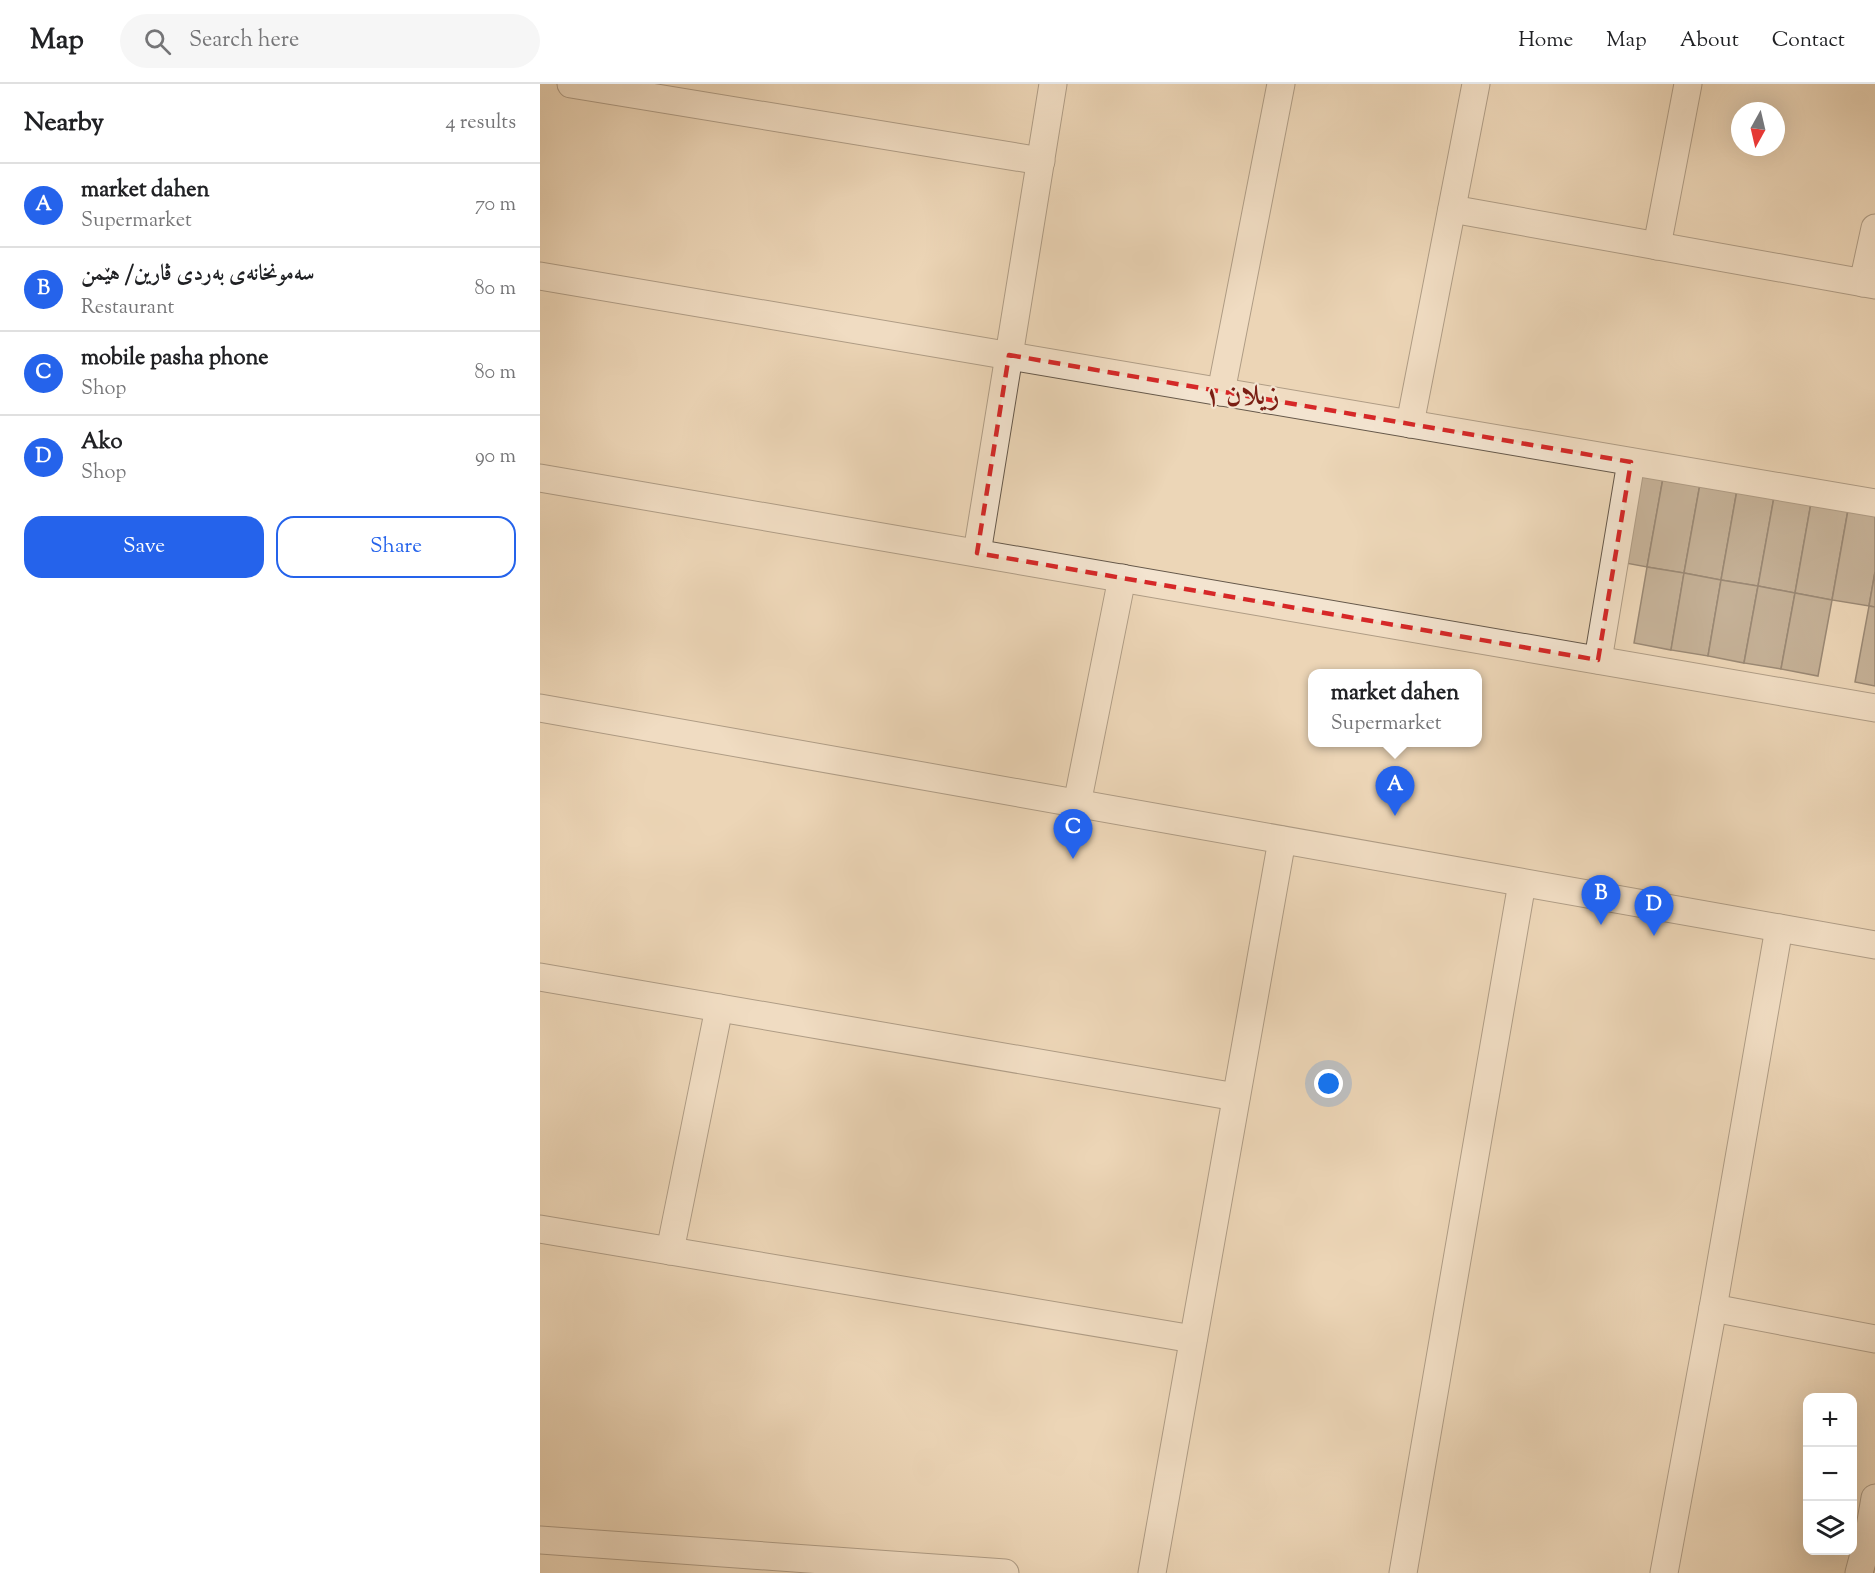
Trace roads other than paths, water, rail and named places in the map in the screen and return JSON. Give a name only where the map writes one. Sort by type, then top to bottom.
[{"type":"street","points":[[571,84],[1041,160]]},
{"type":"street","points":[[977,553],[1053,84]]},
{"type":"street","points":[[1221,392],[1281,84]]},
{"type":"street","points":[[1410,424],[1476,84]]},
{"type":"street","points":[[1657,246],[1688,84]]},
{"type":"street","points":[[1452,209],[1869,284],[1875,228]]},
{"type":"street","points":[[540,276],[1875,503]]},
{"type":"street","points":[[1598,660],[1631,462]]},
{"type":"street","points":[[540,478],[1875,708]]},
{"type":"street","points":[[1077,804],[1122,578]]},
{"type":"street","points":[[540,708],[1875,945]]},
{"type":"street","points":[[1152,1573],[1282,840]]},
{"type":"street","points":[[1403,1573],[1522,883]]},
{"type":"street","points":[[1664,1573],[1779,928]]},
{"type":"street","points":[[540,977],[1236,1097]]},
{"type":"street","points":[[670,1251],[719,1008]]},
{"type":"street","points":[[540,1229],[1193,1339]]},
{"type":"street","points":[[1713,1308],[1875,1339]]},
{"type":"street","points":[[1859,1573],[1871,1540],[1875,1498]]},
{"type":"street","points":[[540,1540],[1005,1573]]},
{"type":"place","name":"market dahen","points":[[1395,816]]},
{"type":"place","name":"mobile pasha phone","points":[[1073,859]]},
{"type":"place","name":"سەمونخانەی بەردی ڤارین/ هێمن","points":[[1601,925]]},
{"type":"place","name":"Ako","points":[[1654,936]]},
{"type":"district","name":"زیلان ١","points":[[1242,395]]}]
